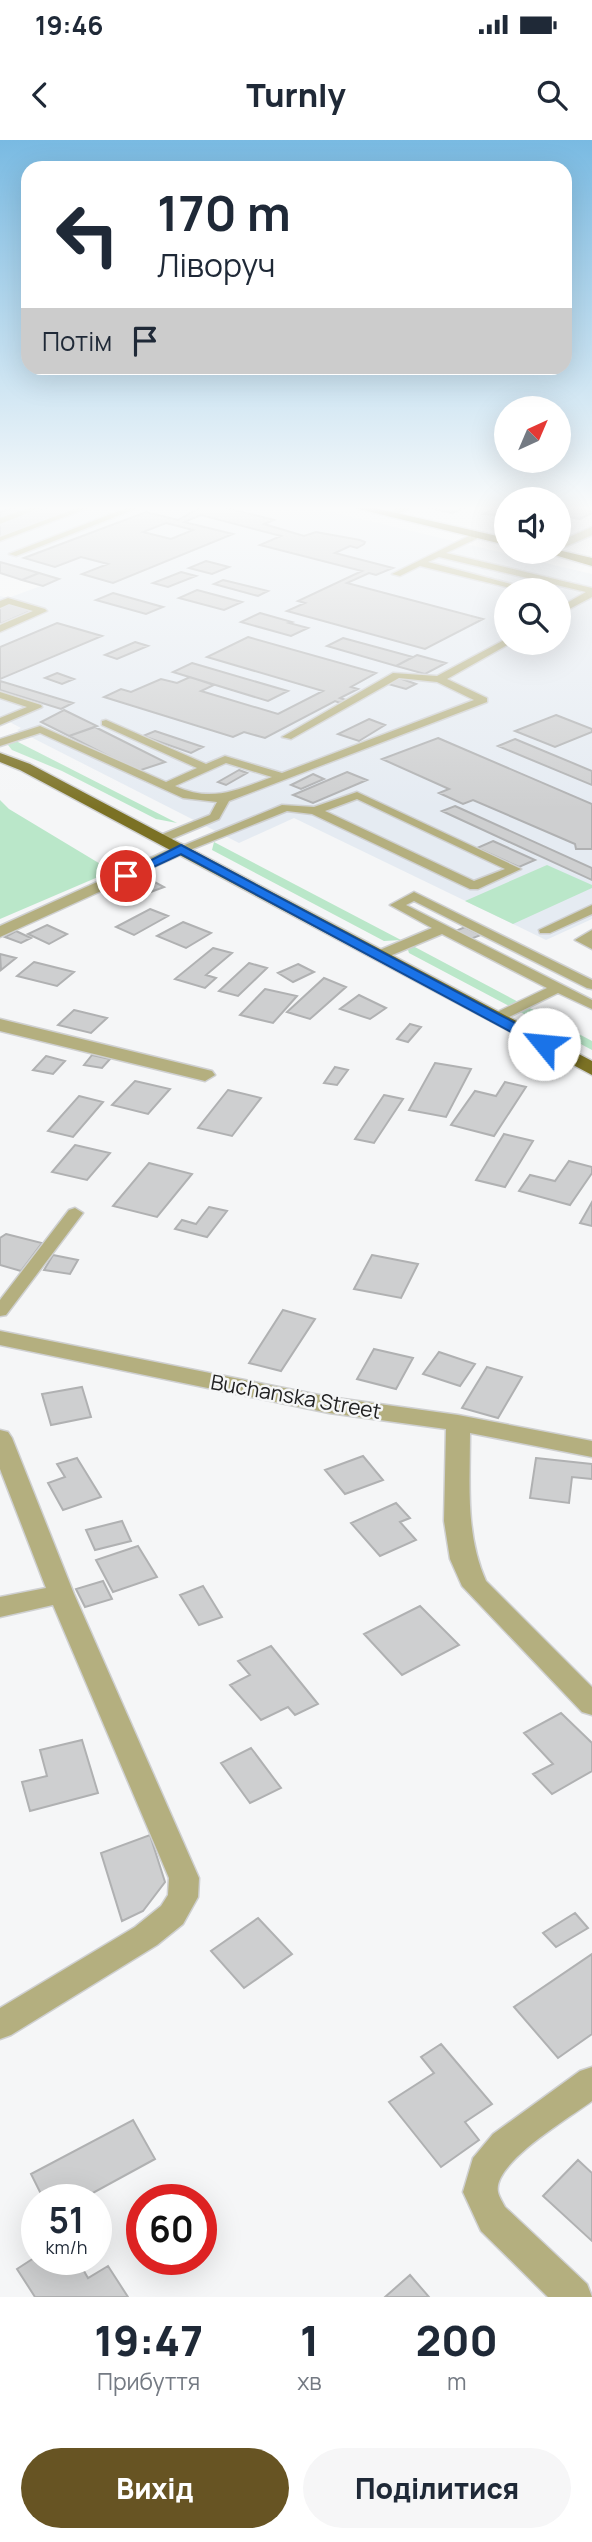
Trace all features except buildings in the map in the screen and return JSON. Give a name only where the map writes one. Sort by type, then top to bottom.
[{"type":"main road","points":[[0,757],[181,849],[592,1069]]},
{"type":"street","points":[[0,932],[181,849]]},
{"type":"street","points":[[0,1025],[205,1075]]},
{"type":"street","name":"Buchanska Street","points":[[0,1338],[329,1405],[457,1423],[592,1449]]},
{"type":"street","points":[[457,1423],[457,1521],[463,1559],[475,1586],[592,1704]]},
{"type":"street","points":[[0,1438],[61,1594],[184,1878],[183,1897],[172,1915],[146,1936],[0,2025]]},
{"type":"street","points":[[0,1607],[61,1594]]},
{"type":"street","points":[[573,2297],[494,2219],[480,2192],[485,2169],[505,2145],[592,2082]]},
{"type":"lane","points":[[0,629],[42,611],[31,608]]},
{"type":"lane","points":[[439,680],[494,649]]},
{"type":"lane","points":[[0,743],[40,729],[187,796],[224,799],[483,700],[439,680],[406,675],[391,677],[287,737]]},
{"type":"lane","points":[[0,695],[37,707],[0,722]]},
{"type":"lane","points":[[106,723],[206,768]]},
{"type":"lane","points":[[165,787],[225,759],[284,777]]},
{"type":"lane","points":[[181,849],[286,807],[315,810],[474,886],[515,869],[357,795],[315,810]]},
{"type":"lane","points":[[162,839],[215,817],[224,799]]},
{"type":"lane","points":[[588,979],[414,897],[396,905],[592,1005]]},
{"type":"lane","points":[[545,930],[592,909]]},
{"type":"lane","points":[[380,955],[442,929]]},
{"type":"lane","points":[[592,934],[581,940],[592,946]]},
{"type":"lane","points":[[496,1018],[557,988]]},
{"type":"lane","points":[[0,1311],[75,1213]]},
{"type":"shaded area","points":[[0,608],[494,608],[494,655],[571,655],[571,608],[592,608],[592,919],[546,940],[294,818],[239,843],[17,730],[21,728],[0,717]]},
{"type":"green space","points":[[16,741],[177,823],[156,819],[62,771],[12,750],[8,745]]},
{"type":"green space","points":[[0,800],[9,809],[112,871],[0,919]]},
{"type":"green space","points":[[214,842],[401,940],[384,941],[212,850]]},
{"type":"green space","points":[[547,865],[592,885],[592,888],[513,924],[465,901]]},
{"type":"green space","points":[[413,946],[592,1041],[592,1050],[409,953],[408,950]]},
{"type":"route","points":[[126,876],[181,849],[544,1044]]}]
